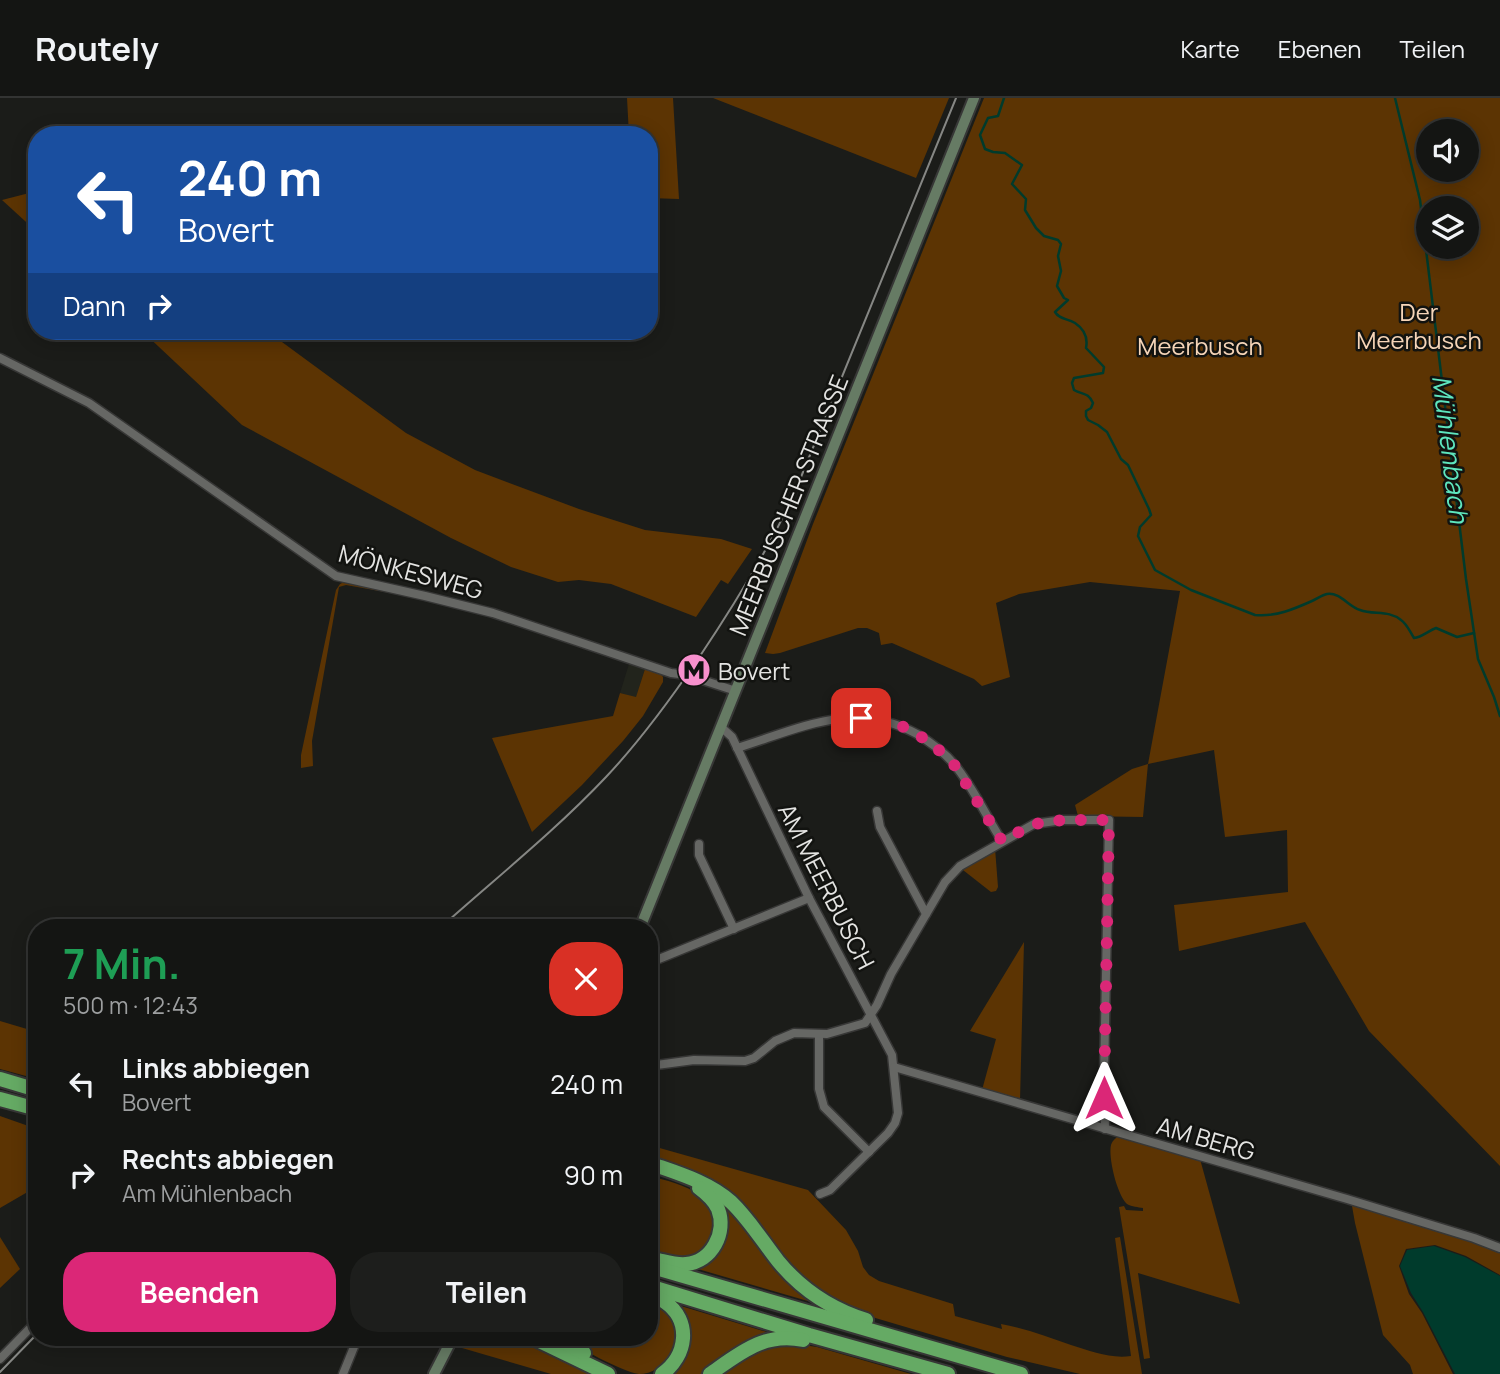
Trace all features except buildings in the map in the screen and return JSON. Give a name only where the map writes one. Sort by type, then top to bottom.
[{"type":"highway","points":[[0,1079],[28,1087]]},
{"type":"highway","points":[[0,1099],[28,1107]]},
{"type":"highway","points":[[658,1166],[687,1176],[717,1191],[730,1201],[797,1282],[820,1299],[850,1315],[891,1328],[917,1344]]},
{"type":"highway","points":[[658,1172],[700,1188],[714,1202],[721,1223],[719,1237],[708,1255],[687,1264],[658,1260]]},
{"type":"highway","points":[[658,1269],[1021,1374]]},
{"type":"highway","points":[[658,1289],[948,1374]]},
{"type":"highway","points":[[658,1299],[673,1309],[680,1320],[683,1333],[679,1357],[671,1368],[662,1374]]},
{"type":"highway","points":[[710,1374],[757,1343],[776,1338],[801,1340],[864,1357],[884,1356]]},
{"type":"highway","points":[[550,1346],[608,1374]]},
{"type":"highway","points":[[571,1346],[622,1374]]},
{"type":"main road","name":"MEERBUSCHER STRASSE","points":[[644,919],[974,98]]},
{"type":"main road","points":[[434,1374],[448,1346]]},
{"type":"street","name":"MÖNKESWEG","points":[[0,358],[89,403],[336,576],[494,613],[671,673],[692,676],[736,691]]},
{"type":"street","points":[[737,748],[818,722],[846,717],[876,719],[904,727],[930,742],[953,763],[1002,841]]},
{"type":"street","name":"AM MEERBUSCH","points":[[721,727],[729,733],[737,748],[809,898],[892,1055],[898,1108],[892,1129],[830,1189],[820,1194]]},
{"type":"street","points":[[877,811],[880,827],[926,914]]},
{"type":"street","points":[[658,1064],[694,1060],[745,1061],[754,1058],[782,1037],[794,1033],[827,1034],[865,1023],[945,882],[960,866],[1034,824],[1063,820],[1109,820],[1105,1129]]},
{"type":"street","points":[[699,844],[699,855],[734,929]]},
{"type":"street","points":[[658,959],[809,898]]},
{"type":"street","points":[[818,1035],[819,1089],[824,1107],[869,1152]]},
{"type":"street","name":"AM BERG","points":[[894,1067],[1347,1199],[1500,1248]]},
{"type":"street","points":[[0,1359],[28,1330]]},
{"type":"street","points":[[343,1374],[354,1346]]},
{"type":"shaded area","points":[[629,664],[645,669],[636,698],[620,693]]},
{"type":"shaded area","points":[[1434,1246],[1465,1257],[1500,1276],[1500,1374],[1455,1374],[1411,1293],[1400,1266],[1407,1250]]},
{"type":"green space","points":[[627,98],[673,98],[679,199],[658,198],[658,126],[629,126]]},
{"type":"green space","points":[[713,98],[949,98],[916,178]]},
{"type":"green space","name":"Meerbusch","points":[[984,98],[1500,98],[1500,1166],[1369,1031],[1305,922],[1179,951],[1174,905],[1288,892],[1287,830],[1225,837],[1214,750],[1148,764],[1180,591],[1090,582],[1019,594],[996,603],[1010,677],[982,686],[974,679],[892,643],[881,645],[879,633],[867,628],[858,628],[780,653],[765,653],[813,524]]},
{"type":"green space","points":[[28,193],[28,224],[2,200]]},
{"type":"green space","points":[[152,340],[279,340],[406,433],[475,470],[579,509],[645,530],[721,539],[752,549],[728,584],[721,580],[696,617],[611,584],[579,580],[558,582],[511,567],[451,538],[242,425]]},
{"type":"green space","points":[[346,581],[424,599],[346,585],[339,587],[312,741],[313,766],[301,768],[301,755],[336,590],[340,584]]},
{"type":"green space","points":[[631,661],[660,673],[663,682],[643,716],[623,741],[582,785],[532,832],[492,738],[613,716],[620,693],[636,697],[645,669],[629,664]]},
{"type":"green space","points":[[1148,764],[1143,817],[1078,816],[1075,805],[1132,769]]},
{"type":"green space","points":[[995,848],[998,887],[991,892],[963,870]]},
{"type":"green space","points":[[1024,942],[1020,1101],[982,1090],[996,1039],[970,1031]]},
{"type":"green space","points":[[0,1021],[28,1029],[28,1077],[0,1069]]},
{"type":"green space","points":[[0,1116],[28,1126],[28,1192],[0,1208]]},
{"type":"green space","points":[[1118,1136],[1200,1159],[1240,1304],[1138,1273],[1150,1358],[1144,1359],[1119,1207],[1143,1211],[1143,1208],[1127,1204],[1117,1185],[1110,1151],[1112,1142]]},
{"type":"green space","points":[[658,1148],[808,1190],[846,1230],[869,1275],[879,1281],[953,1304],[955,1316],[1002,1329],[1001,1324],[1019,1328],[1093,1352],[1123,1357],[1131,1356],[1115,1238],[1120,1237],[1142,1374],[1080,1374],[1007,1357],[852,1310],[801,1279],[747,1212],[658,1164]]},
{"type":"green space","points":[[658,1178],[688,1188],[700,1196],[711,1208],[715,1219],[712,1239],[704,1250],[692,1257],[658,1255]]},
{"type":"green space","points":[[715,1194],[825,1306],[691,1267],[715,1252]]},
{"type":"green space","points":[[1352,1206],[1500,1251],[1500,1275],[1466,1256],[1435,1245],[1406,1249],[1399,1266],[1409,1294],[1422,1313],[1453,1374],[1413,1374],[1410,1365],[1383,1335],[1355,1223]]},
{"type":"green space","points":[[0,1237],[20,1269],[0,1288]]},
{"type":"green space","points":[[671,1303],[780,1336],[705,1374],[668,1374],[681,1357]]},
{"type":"green space","points":[[658,1306],[672,1317],[676,1330],[674,1347],[670,1356],[657,1369],[639,1374],[577,1346],[658,1346]]},
{"type":"green space","points":[[775,1344],[817,1347],[911,1374],[720,1374],[746,1356]]},
{"type":"green space","points":[[538,1346],[596,1374],[551,1374],[462,1348]]},
{"type":"waterway","points":[[1004,98],[998,116],[988,118],[980,135],[985,149],[1005,153],[1022,165],[1012,184],[1026,199],[1025,210],[1036,228],[1044,236],[1058,240],[1061,244],[1058,256],[1061,271],[1057,286],[1068,300],[1055,312],[1081,328],[1086,337],[1086,348],[1104,367],[1103,373],[1074,378],[1074,390],[1091,399],[1091,408],[1086,411],[1088,420],[1107,432],[1121,459],[1128,465],[1149,509],[1151,515],[1140,527],[1138,536],[1155,570],[1191,590],[1255,615],[1285,612],[1332,594],[1360,610],[1396,617],[1405,624],[1414,638],[1436,628],[1457,637],[1474,633]]},
{"type":"waterway","name":"Mühlenbach","points":[[1395,98],[1420,200],[1478,659],[1500,716]]},
{"type":"tram line","points":[[450,919],[587,797],[619,763],[677,690],[736,600],[792,499],[956,98]]},
{"type":"tram line","points":[[0,1372],[28,1343]]},
{"type":"place","name":"Bovert","points":[[694,670]]},
{"type":"route","points":[[861,718],[904,727],[930,742],[953,763],[1002,841],[1034,824],[1063,820],[1109,820],[1104,1098]]},
{"type":"park label","name":"Der Meerbusch","points":[[1419,325]]}]
